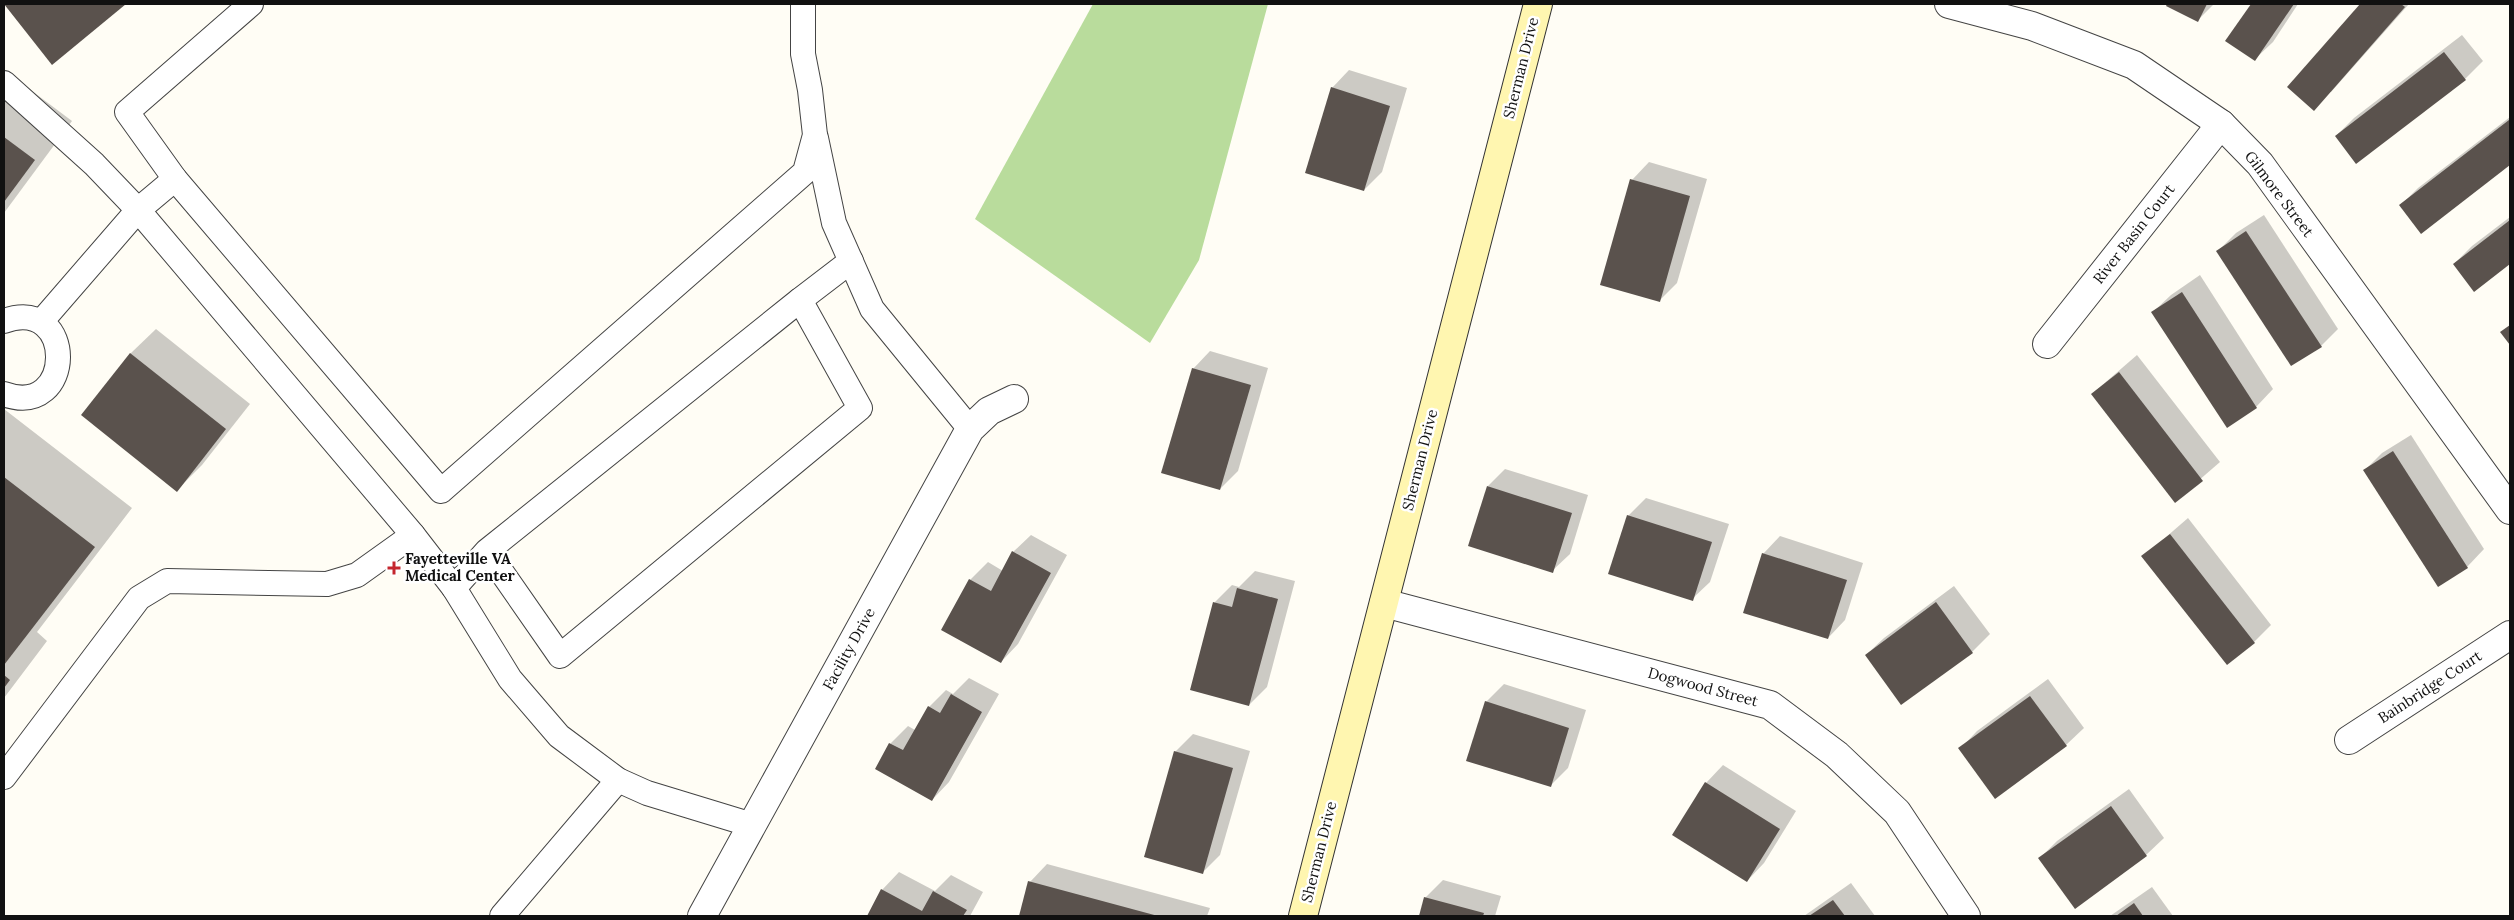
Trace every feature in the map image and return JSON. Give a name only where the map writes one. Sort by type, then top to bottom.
[{"type":"street","name":"Sherman Drive","points":[[1302,916],[1538,4]]},
{"type":"street","name":"Gilmore Street","points":[[1949,4],[2032,26],[2134,66],[2221,124],[2260,164],[2510,510]]},
{"type":"street","name":"River Basin Court","points":[[2047,344],[2221,124]]},
{"type":"street","name":"Facility Drive","points":[[702,916],[970,430],[990,411],[1014,399]]},
{"type":"street","name":"Dogwood Street","points":[[1384,603],[1770,705],[1837,755],[1897,812],[1966,916]]},
{"type":"street","name":"Bainbridge Court","points":[[2349,740],[2510,635]]},
{"type":"lane","points":[[252,4],[127,112],[175,180],[441,491],[805,172],[815,135]]},
{"type":"lane","points":[[803,4],[803,54],[810,90],[815,135],[834,223],[872,309],[970,430]]},
{"type":"lane","points":[[4,84],[94,164],[138,210],[413,535],[454,588],[510,679],[558,736],[618,780],[647,793],[752,825]]},
{"type":"lane","points":[[41,322],[138,210],[175,180]]},
{"type":"lane","points":[[454,588],[488,551],[851,261]]},
{"type":"lane","points":[[488,551],[560,656],[860,408],[800,300]]},
{"type":"lane","points":[[4,321],[14,317],[28,318],[41,322],[51,331],[57,343],[60,356],[58,369],[52,381],[42,391],[18,398],[4,394]]},
{"type":"lane","points":[[4,777],[139,598],[168,581],[327,584],[357,575],[413,535]]},
{"type":"lane","points":[[502,916],[618,780]]},
{"type":"green space","points":[[1093,4],[1268,4],[1199,260],[1150,343],[975,219]]},
{"type":"building","points":[[4,4],[126,4],[52,65]]},
{"type":"building","points":[[2167,4],[2207,4],[2198,22],[2166,6]]},
{"type":"building","points":[[2251,4],[2294,4],[2255,61],[2225,41]]},
{"type":"building","points":[[2360,4],[2401,4],[2405,7],[2314,111],[2287,87]]},
{"type":"building","points":[[2444,52],[2466,80],[2356,164],[2335,136]]},
{"type":"building","points":[[1331,87],[1390,106],[1364,191],[1305,173]]},
{"type":"building","points":[[2509,120],[2510,165],[2421,234],[2399,205]]},
{"type":"building","points":[[4,137],[35,160],[4,202]]},
{"type":"building","points":[[1630,179],[1690,196],[1660,302],[1600,285]]},
{"type":"building","points":[[2510,220],[2510,264],[2474,292],[2453,264]]},
{"type":"building","points":[[2246,231],[2322,347],[2291,366],[2216,251]]},
{"type":"building","points":[[2182,292],[2257,408],[2227,428],[2151,312]]},
{"type":"building","points":[[2510,325],[2510,345],[2500,332]]},
{"type":"building","points":[[130,353],[226,429],[177,492],[81,415]]},
{"type":"building","points":[[1192,368],[1251,385],[1220,490],[1161,473]]},
{"type":"building","points":[[2119,372],[2203,481],[2175,503],[2091,394]]},
{"type":"building","points":[[2393,451],[2468,568],[2438,587],[2363,470]]},
{"type":"building","points":[[4,477],[95,547],[4,665]]},
{"type":"building","points":[[1487,486],[1572,513],[1553,573],[1468,546]]},
{"type":"building","points":[[1627,515],[1712,542],[1693,601],[1608,574]]},
{"type":"building","points":[[2170,534],[2255,643],[2227,665],[2141,556]]},
{"type":"building","points":[[1012,551],[1051,573],[1001,663],[941,630],[969,579],[991,591]]},
{"type":"building","points":[[1762,553],[1847,580],[1828,639],[1743,613]]},
{"type":"building","points":[[1237,588],[1278,599],[1249,706],[1190,690],[1213,602],[1232,607]]},
{"type":"building","points":[[1936,602],[1973,653],[1901,705],[1865,655]]},
{"type":"building","points":[[4,675],[10,680],[4,688]]},
{"type":"building","points":[[951,694],[982,712],[932,801],[875,769],[889,743],[903,750],[928,706],[940,713]]},
{"type":"building","points":[[2030,696],[2067,746],[1995,799],[1958,748]]},
{"type":"building","points":[[1485,701],[1569,728],[1551,787],[1466,761]]},
{"type":"building","points":[[1174,751],[1233,768],[1203,874],[1144,857]]},
{"type":"building","points":[[1705,782],[1780,829],[1747,882],[1672,835]]},
{"type":"building","points":[[2111,806],[2147,856],[2075,909],[2038,858]]},
{"type":"building","points":[[1028,881],[1158,916],[1019,916]]},
{"type":"building","points":[[881,889],[922,911],[933,891],[967,910],[963,916],[867,916]]},
{"type":"building","points":[[1424,897],[1484,913],[1483,916],[1419,916]]},
{"type":"building","points":[[1833,900],[1845,916],[1809,916]]},
{"type":"building","points":[[2134,903],[2143,916],[2116,916]]},
{"type":"place","name":"Fayetteville VA Medical Center","points":[[394,568]]}]
